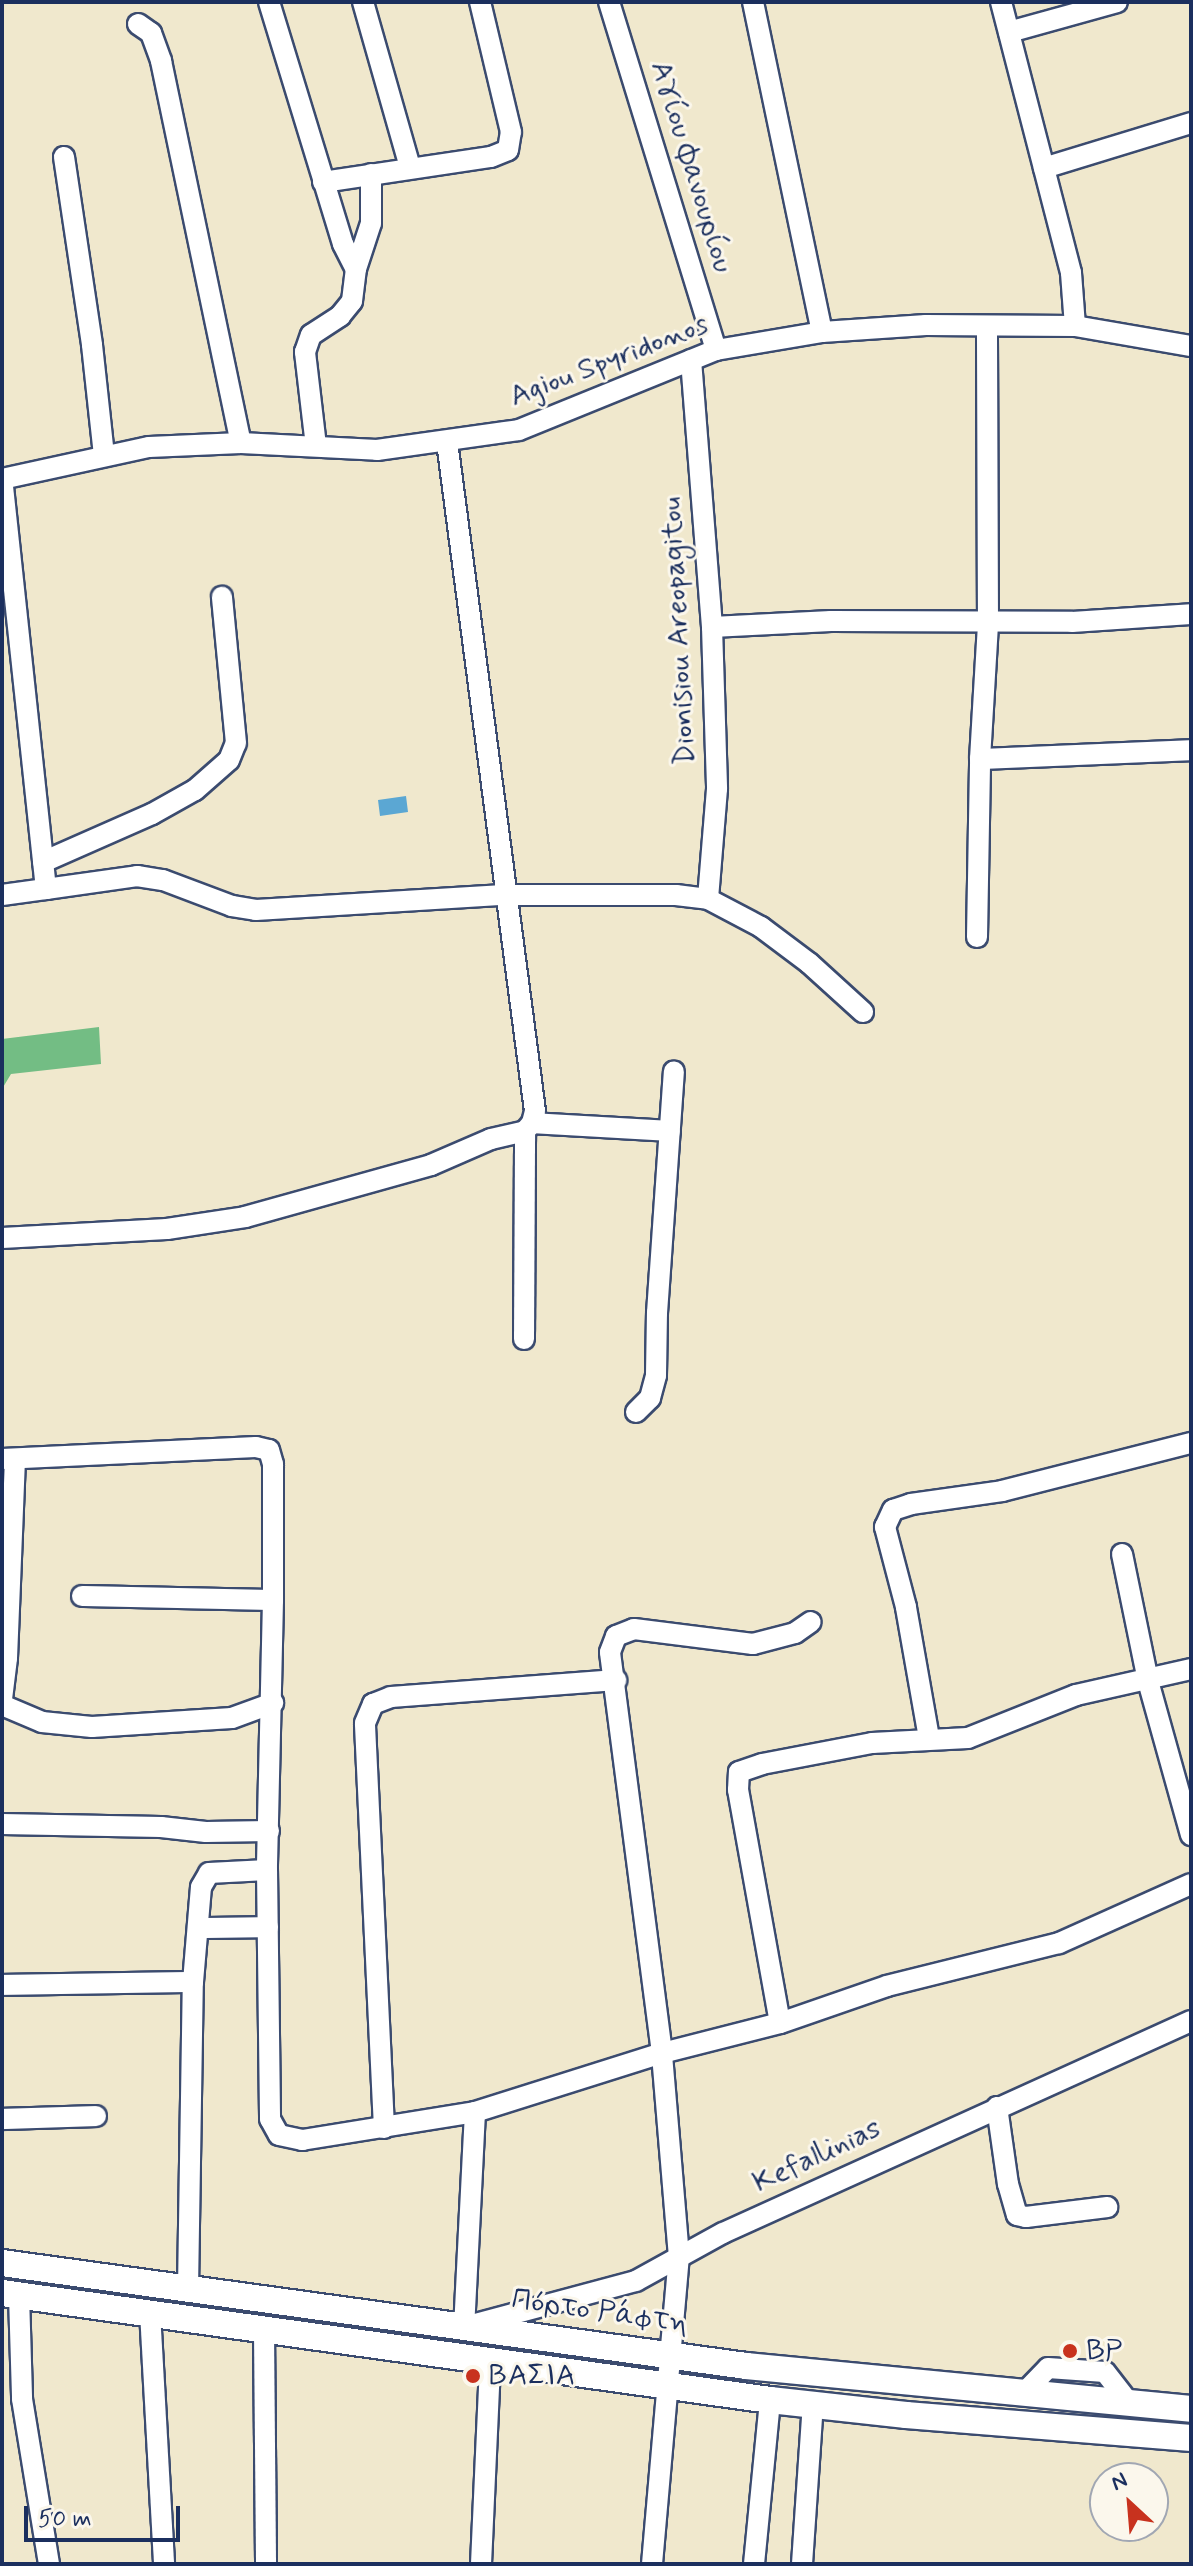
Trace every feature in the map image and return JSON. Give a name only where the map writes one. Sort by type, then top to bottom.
[{"type":"main road","name":"Πόρτο Ράφτη","points":[[2,2263],[848,2378],[1191,2409]]},
{"type":"main road","name":"Πόρτο Ράφτη","points":[[10,2294],[770,2400],[1191,2438]]},
{"type":"street","points":[[269,2],[343,244],[356,269]]},
{"type":"street","points":[[363,2],[410,167]]},
{"type":"street","points":[[323,182],[491,157],[508,150],[511,132],[480,2]]},
{"type":"street","name":"Αγίου Φανουρίου","points":[[609,2],[716,350]]},
{"type":"street","points":[[753,2],[822,332]]},
{"type":"street","points":[[1001,2],[1071,273],[1075,326]]},
{"type":"street","points":[[1009,32],[1117,2]]},
{"type":"street","points":[[138,24],[151,33],[161,61],[241,443]]},
{"type":"street","points":[[1044,168],[1191,123]]},
{"type":"street","points":[[64,157],[92,345],[104,455]]},
{"type":"street","points":[[316,446],[305,352],[311,335],[340,316],[352,301],[356,269],[371,223],[371,174]]},
{"type":"street","name":"Agiou Spyridonos","points":[[2,479],[149,447],[241,443],[377,450],[447,442],[532,426],[716,350],[822,332],[926,325],[1075,326],[1129,332],[1191,346]]},
{"type":"street","points":[[977,937],[980,759],[988,624],[987,327]]},
{"type":"street","name":"Dionisiou Areopagitou","points":[[691,360],[712,627],[717,789],[708,899]]},
{"type":"street","points":[[447,442],[504,895],[535,1111],[529,1127],[524,1339]]},
{"type":"street","points":[[2,479],[46,889]]},
{"type":"street","points":[[43,862],[152,814],[195,790],[229,760],[236,743],[222,597]]},
{"type":"street","points":[[712,627],[831,621],[988,624],[1191,614]]},
{"type":"street","points":[[980,759],[1191,750]]},
{"type":"street","points":[[2,895],[137,876],[163,880],[232,906],[256,910],[504,895],[676,895],[708,899],[761,927],[809,963],[863,1012]]},
{"type":"street","points":[[636,1412],[650,1398],[656,1375],[674,1072]]},
{"type":"street","points":[[2,1238],[167,1229],[245,1217],[416,1170],[529,1127],[670,1131]]},
{"type":"street","points":[[929,1738],[906,1607],[885,1527],[893,1510],[911,1504],[1002,1491],[1191,1443]]},
{"type":"street","points":[[2,1699],[7,1658],[9,1460],[256,1447],[269,1450],[273,1464],[273,1703],[267,1870],[270,2119],[273,2129],[291,2139],[384,2128],[475,2112],[662,2053],[780,2023],[887,1986],[1059,1943],[1191,1884]]},
{"type":"street","points":[[1122,1554],[1148,1681],[1191,1835]]},
{"type":"street","points":[[82,1596],[273,1600]]},
{"type":"street","points":[[652,2564],[679,2257],[662,2053],[610,1652],[616,1636],[634,1629],[753,1644],[795,1633],[811,1622]]},
{"type":"street","points":[[780,2023],[738,1790],[739,1772],[762,1764],[872,1743],[968,1738],[1076,1695],[1191,1669]]},
{"type":"street","points":[[384,2128],[365,1723],[373,1704],[391,1697],[616,1680]]},
{"type":"street","points":[[2,1705],[42,1722],[92,1727],[232,1718],[273,1703]]},
{"type":"street","points":[[2,1824],[161,1827],[206,1832],[269,1831]]},
{"type":"street","points":[[188,2289],[193,1982],[201,1887],[209,1873],[267,1870]]},
{"type":"street","points":[[198,1928],[268,1927]]},
{"type":"street","points":[[2,1985],[193,1982]]},
{"type":"street","name":"Kefallinias","points":[[464,2327],[636,2281],[723,2233],[997,2107],[1092,2069],[1191,2021]]},
{"type":"street","points":[[997,2107],[1008,2184],[1017,2215],[1026,2217],[1107,2207]]},
{"type":"street","points":[[464,2327],[475,2112]]},
{"type":"street","points":[[2,2119],[96,2116]]},
{"type":"street","points":[[10,2294],[22,2399],[52,2562]]},
{"type":"street","points":[[150,2312],[164,2564]]},
{"type":"street","points":[[264,2331],[266,2564]]},
{"type":"street","points":[[481,2564],[490,2362]]},
{"type":"street","points":[[754,2564],[770,2400]]},
{"type":"street","points":[[802,2564],[813,2404]]},
{"type":"green space","points":[[99,1027],[101,1064],[11,1074],[2,1089],[2,1039]]},
{"type":"water","points":[[406,796],[408,812],[380,816],[378,800]]},
{"type":"place","name":"BP","points":[[1070,2351]]},
{"type":"place","name":"ΒΑΣΙΑ","points":[[473,2376]]}]
